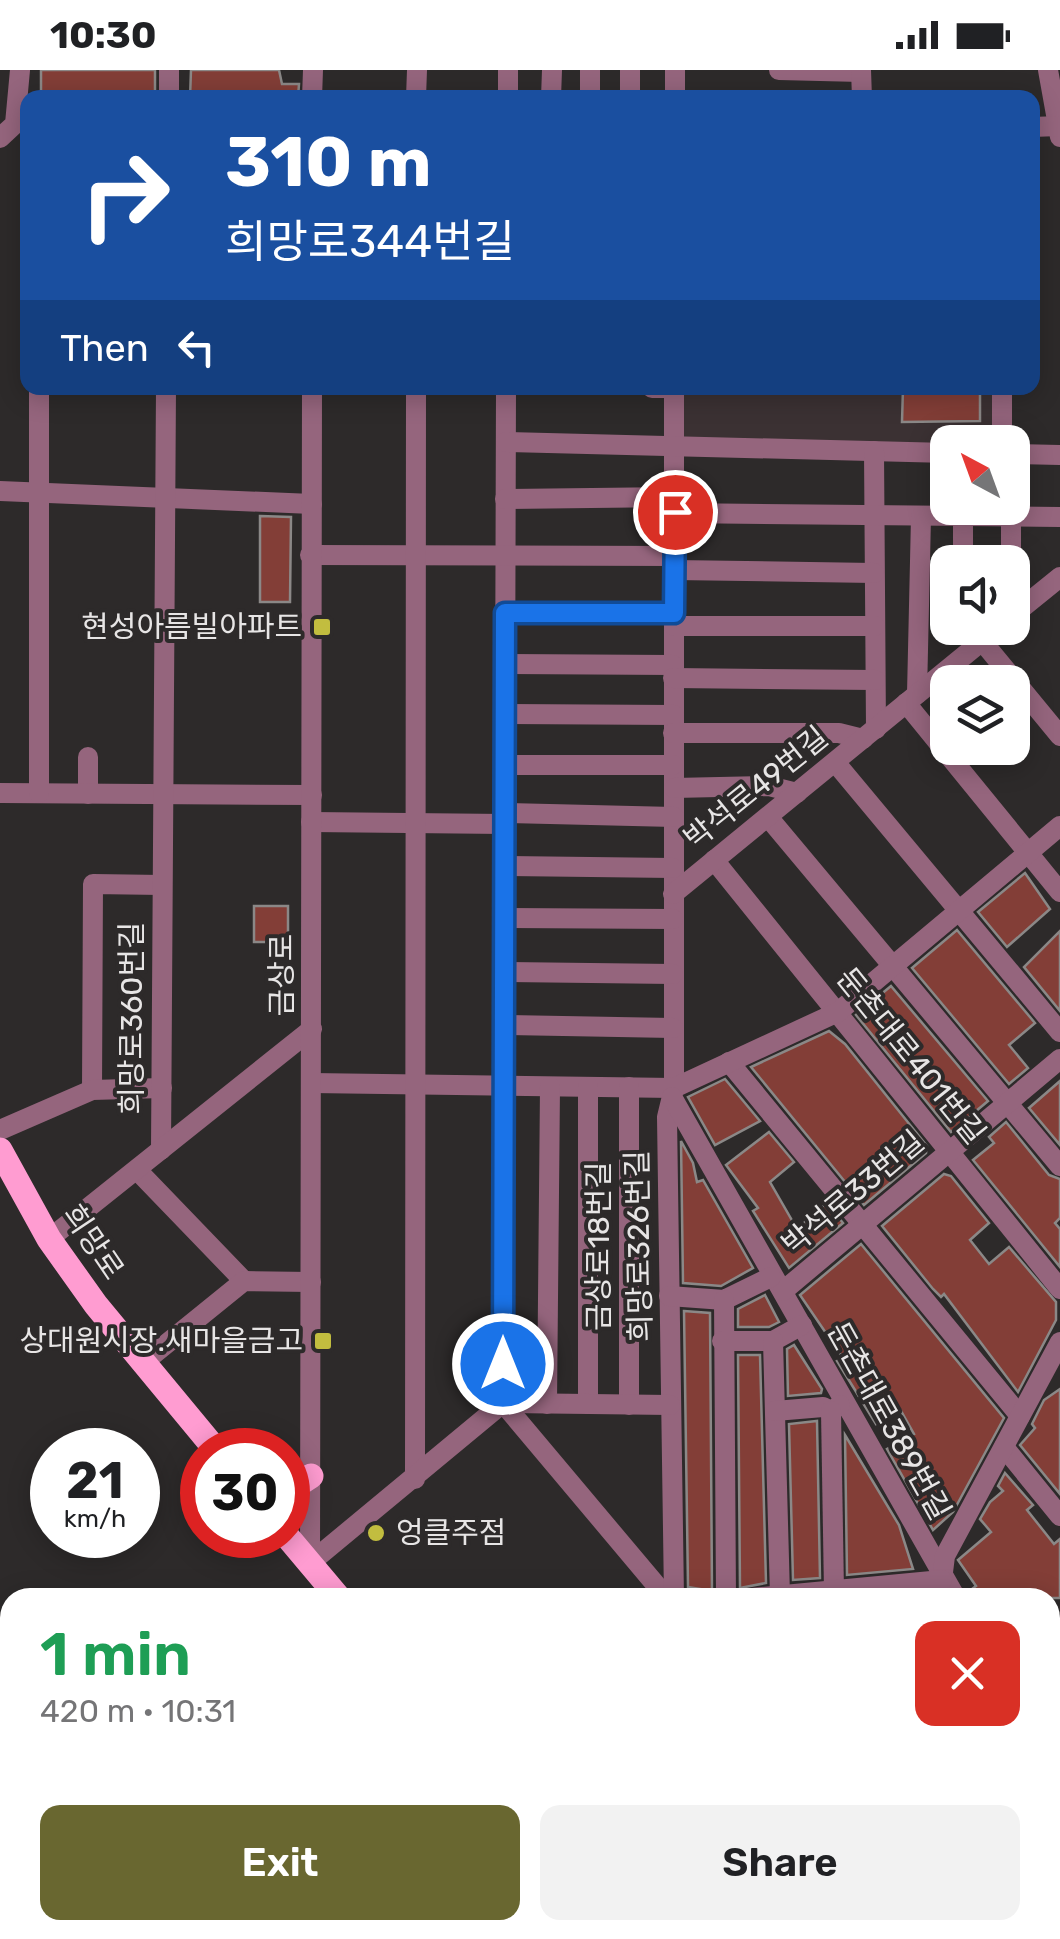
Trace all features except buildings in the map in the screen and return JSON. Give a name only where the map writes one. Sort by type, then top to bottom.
[{"type":"main road","name":"희망로","points":[[0,1150],[49,1239],[96,1305],[198,1428]]},
{"type":"main road","points":[[306,1558],[331,1588]]},
{"type":"street","points":[[11,127],[20,70]]},
{"type":"street","points":[[778,70],[861,71]]},
{"type":"street","points":[[1053,81],[1060,137]]},
{"type":"street","points":[[39,793],[40,395]]},
{"type":"street","name":"희망로360번길","points":[[161,1150],[166,395]]},
{"type":"street","name":"금상로","points":[[310,1476],[312,395]]},
{"type":"street","points":[[415,1479],[416,395]]},
{"type":"street","points":[[503,1404],[506,395]]},
{"type":"street","name":"희망로326번길","points":[[671,1588],[667,1118],[673,1092],[674,395]]},
{"type":"street","points":[[1002,395],[1002,425]]},
{"type":"street","points":[[506,442],[930,453]]},
{"type":"street","name":"박석로49번길","points":[[869,734],[875,680],[874,451]]},
{"type":"street","points":[[1030,455],[1060,456]]},
{"type":"street","points":[[0,490],[312,504]]},
{"type":"street","points":[[505,498],[874,516],[930,515]]},
{"type":"street","points":[[921,516],[911,699],[1060,892]]},
{"type":"street","points":[[1030,516],[1060,517]]},
{"type":"street","points":[[310,555],[505,555],[874,573]]},
{"type":"street","points":[[1030,602],[1058,581]]},
{"type":"street","points":[[505,613],[875,626]]},
{"type":"street","points":[[964,645],[964,655]]},
{"type":"street","name":"박석로49번길","points":[[674,894],[976,645]]},
{"type":"street","points":[[998,645],[1060,736]]},
{"type":"street","points":[[504,664],[875,680]]},
{"type":"street","points":[[505,714],[869,734]]},
{"type":"street","points":[[88,757],[88,794]]},
{"type":"street","points":[[835,762],[1060,1032]]},
{"type":"street","points":[[504,764],[673,765]]},
{"type":"street","points":[[674,788],[769,786],[797,793]]},
{"type":"street","points":[[0,793],[312,795]]},
{"type":"street","points":[[311,822],[674,817]]},
{"type":"street","points":[[768,817],[1060,1166]]},
{"type":"street","points":[[312,1082],[673,1092],[838,1012],[1060,826]]},
{"type":"street","name":"둔촌대로401번길","points":[[714,860],[1060,1290]]},
{"type":"street","points":[[504,866],[673,868]]},
{"type":"street","points":[[92,1090],[93,884],[162,886]]},
{"type":"street","points":[[504,918],[673,919]]},
{"type":"street","points":[[504,972],[673,974]]},
{"type":"street","points":[[505,1025],[673,1028]]},
{"type":"street","name":"희망로360번길","points":[[49,1239],[312,1029]]},
{"type":"street","name":"박석로33번길","points":[[724,1300],[777,1284],[862,1225],[1060,1060]]},
{"type":"street","points":[[729,1062],[1020,1416]]},
{"type":"street","name":"금상로18번길","points":[[547,1404],[550,1087]]},
{"type":"street","name":"금상로18번길","points":[[588,1087],[588,1404]]},
{"type":"street","points":[[0,1130],[92,1090],[162,1088]]},
{"type":"street","name":"금상로18번길","points":[[629,1088],[629,1405]]},
{"type":"street","name":"둔촌대로389번길","points":[[673,1092],[802,1325],[838,1407],[948,1588]]},
{"type":"street","points":[[138,1170],[244,1281]]},
{"type":"street","points":[[144,1362],[244,1281],[312,1282]]},
{"type":"street","points":[[669,1296],[724,1300],[726,1588]]},
{"type":"street","points":[[722,1341],[773,1341],[802,1325]]},
{"type":"street","points":[[773,1341],[783,1588]]},
{"type":"street","points":[[870,1588],[942,1580],[946,1556],[1060,1342]]},
{"type":"street","points":[[310,1563],[503,1404],[670,1405]]},
{"type":"street","name":"희망로326번길","points":[[503,1404],[610,1533],[662,1588]]},
{"type":"street","points":[[775,1410],[838,1407],[834,1588]]},
{"type":"street","points":[[1004,1447],[1060,1516]]},
{"type":"street","name":"금상로","points":[[310,1558],[310,1563]]},
{"type":"shaded area","points":[[679,395],[1000,395],[1000,425],[930,425],[930,448],[679,440]]},
{"type":"place","name":"현성아름빌아파트","points":[[322,627]]},
{"type":"place","name":"상대원시장.새마을금고","points":[[323,1341]]},
{"type":"place","name":"엉클주점","points":[[376,1533]]},
{"type":"route","points":[[503,1364],[505,613],[674,613],[675,512]]}]
